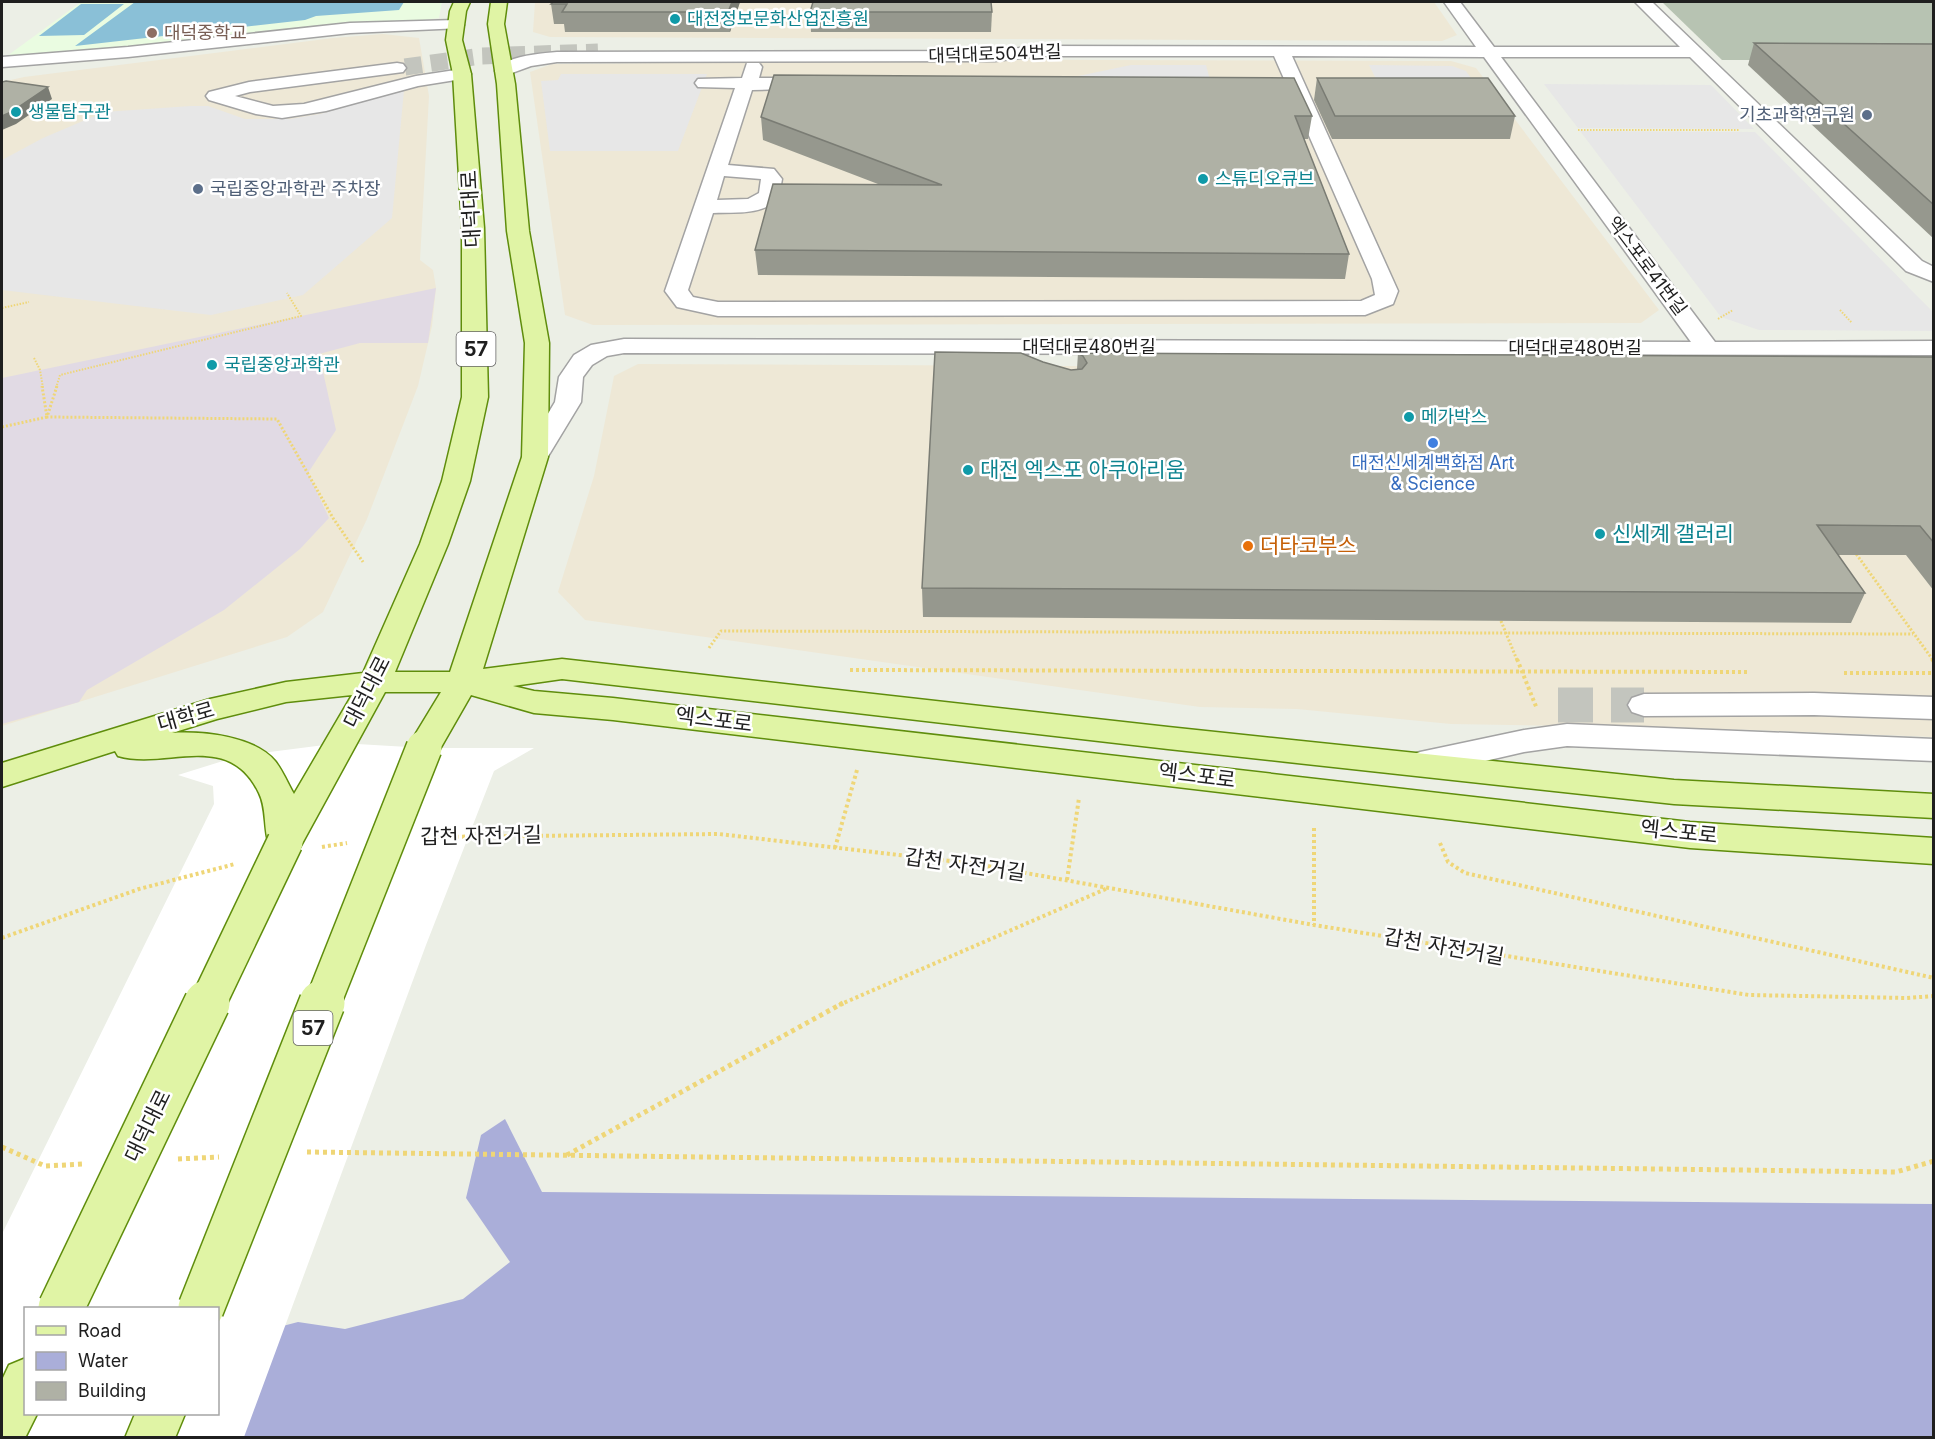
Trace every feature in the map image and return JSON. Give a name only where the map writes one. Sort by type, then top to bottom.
[{"type":"main road","name":"대덕대로","points":[[62,1307],[300,845],[340,744],[375,682],[434,544],[453,492],[475,397],[473,228],[462,74],[454,40],[458,11],[462,2]]},
{"type":"main road","name":"57","points":[[201,1307],[424,748],[463,682],[535,457],[537,344],[518,231],[504,71],[513,42],[496,24],[499,2]]},
{"type":"main road","name":"엑스포로","points":[[375,682],[463,682],[562,669],[1168,738],[1674,792],[1934,806]]},
{"type":"main road","name":"대학로","points":[[2,775],[210,710],[286,692],[375,682]]},
{"type":"main road","name":"엑스포로","points":[[463,682],[534,702],[672,716],[1690,835],[1934,851]]},
{"type":"main road","points":[[2,775],[124,748],[189,743],[236,750],[261,768],[278,796],[300,845]]},
{"type":"main road","points":[[2,1432],[24,1386]]},
{"type":"main road","points":[[150,1437],[159,1415]]},
{"type":"street","name":"엑스포로41번길","points":[[1452,2],[1708,349]]},
{"type":"street","points":[[1644,2],[1914,266],[1934,275]]},
{"type":"street","points":[[2,62],[140,51],[339,29],[456,26]]},
{"type":"street","points":[[513,42],[707,52],[1036,51]]},
{"type":"street","name":"대덕대로504번길","points":[[504,71],[527,61],[557,57],[707,52],[756,57],[995,56],[1036,51],[1694,52]]},
{"type":"street","points":[[756,57],[676,291],[686,302],[701,307],[1270,308],[1374,306],[1385,300],[1387,291],[1383,279],[1281,52]]},
{"type":"street","points":[[405,67],[279,83],[215,96],[280,113],[436,76],[462,74]]},
{"type":"street","points":[[249,106],[256,95],[279,83]]},
{"type":"street","points":[[704,83],[832,83]]},
{"type":"street","points":[[1271,84],[1295,84]]},
{"type":"street","points":[[705,207],[752,205],[768,196],[772,179],[767,173],[717,170]]},
{"type":"street","name":"대덕대로480번길","points":[[535,457],[568,402],[571,377],[583,360],[600,350],[624,345],[1708,349]]},
{"type":"street","points":[[979,346],[1029,372]]},
{"type":"street","points":[[1708,349],[1934,348]]},
{"type":"street","points":[[1644,705],[1814,704],[1934,708]]},
{"type":"street","points":[[1420,764],[1524,741],[1567,735],[1934,750]]},
{"type":"path","points":[[1571,130],[1748,130]]},
{"type":"path","points":[[47,417],[60,375],[301,316],[287,293]]},
{"type":"path","points":[[2,308],[29,302]]},
{"type":"path","points":[[1716,321],[1733,310]]},
{"type":"path","points":[[34,357],[40,370],[47,417]]},
{"type":"path","points":[[2,427],[47,417],[277,419],[333,518],[363,562]]},
{"type":"path","points":[[1853,550],[1934,662]]},
{"type":"path","points":[[1501,621],[1537,710]]},
{"type":"path","points":[[709,648],[721,630],[1913,634]]},
{"type":"path","points":[[850,670],[1757,672]]},
{"type":"path","points":[[1839,673],[1934,674]]},
{"type":"path","points":[[835,848],[857,770]]},
{"type":"path","points":[[1067,880],[1078,798]]},
{"type":"path","points":[[1314,828],[1314,925]]},
{"type":"path","name":"갑천 자전거길","points":[[414,837],[719,834],[976,864],[1314,925],[1749,995],[1907,998],[1934,996]]},
{"type":"path","points":[[300,845],[359,841]]},
{"type":"path","points":[[1440,843],[1442,854],[1449,866],[1465,873],[1934,978]]},
{"type":"path","points":[[2,938],[139,888],[237,863]]},
{"type":"path","points":[[566,1155],[839,1005],[1109,888]]},
{"type":"path","points":[[448,1154],[1896,1172],[1934,1161]]},
{"type":"shaded area","name":"대덕중학교","points":[[81,2],[442,2],[439,18],[424,20],[324,25],[204,40],[7,56]]},
{"type":"shaded area","points":[[135,2],[404,2],[399,10],[316,16],[305,20],[75,46]]},
{"type":"shaded area","points":[[535,2],[1434,2],[1457,35],[1442,41],[550,37],[533,32]]},
{"type":"shaded area","points":[[1662,2],[1933,2],[1933,60],[1722,60]]},
{"type":"shaded area","points":[[81,4],[124,4],[84,35],[39,36]]},
{"type":"shaded area","name":"국립중앙과학관","points":[[383,34],[419,38],[429,96],[420,260],[433,270],[436,288],[432,326],[418,386],[367,519],[323,612],[287,637],[2,726],[2,82],[24,77],[333,38]]},
{"type":"shaded area","points":[[796,59],[1451,61],[1476,68],[1659,310],[1641,323],[593,325],[565,315],[530,72],[552,64],[773,62]]},
{"type":"shaded area","points":[[1131,65],[1206,65],[1210,80],[1059,80]]},
{"type":"shaded area","points":[[1369,65],[1452,66],[1466,71],[1473,81],[1377,81]]},
{"type":"shaded area","points":[[561,74],[707,74],[678,151],[550,151],[541,81],[558,80]]},
{"type":"shaded area","points":[[1544,84],[1711,85],[1754,129],[1578,128]]},
{"type":"shaded area","name":"국립중앙과학관 주차장","points":[[404,90],[392,218],[303,295],[211,315],[2,290],[2,160],[43,138],[104,112],[208,106],[245,119],[290,119],[320,114]]},
{"type":"shaded area","points":[[1580,131],[1755,132],[1933,312],[1933,331],[1759,330],[1721,317]]},
{"type":"shaded area","points":[[436,288],[428,343],[360,343],[319,354],[336,430],[308,473],[329,518],[300,549],[224,610],[87,690],[79,702],[2,724],[2,378]]},
{"type":"shaded area","points":[[638,364],[1933,370],[1933,737],[1725,729],[1451,724],[1297,709],[1200,707],[585,620],[558,592],[594,476],[614,376]]},
{"type":"water","points":[[505,1119],[542,1192],[1933,1204],[1933,1437],[2,1438],[25,1415],[219,1415],[219,1343],[298,1322],[345,1329],[463,1299],[510,1262],[466,1198],[481,1135]]},
{"type":"pier","points":[[340,743],[425,748],[534,748],[494,771],[426,945],[244,1437],[2,1437],[2,1234],[214,804],[213,786],[178,775],[239,756]]},
{"type":"building","points":[[553,2],[732,2],[728,12],[562,12],[567,4],[551,4]]},
{"type":"building","points":[[813,2],[991,2],[992,12],[810,12]]},
{"type":"building","name":"기초과학연구원","points":[[1754,43],[1934,44],[1934,205]]},
{"type":"building","name":"스튜디오큐브","points":[[774,75],[1294,78],[1312,116],[1295,116],[1349,254],[755,250],[773,184],[942,185],[761,117]]},
{"type":"building","points":[[1317,78],[1488,78],[1515,116],[1335,116]]},
{"type":"building","points":[[2,82],[48,87],[2,116]]},
{"type":"building","name":"대전신세계백화점 Art & Science","points":[[935,352],[1021,353],[1071,370],[1082,369],[1087,363],[1078,353],[1934,357],[1934,543],[1920,526],[1817,525],[1865,593],[922,588]]},
{"type":"tunnel","points":[[405,67],[481,56],[598,52]]},
{"type":"tunnel","points":[[1558,705],[1644,705]]},
{"type":"place","name":"대전정보문화산업진흥원","points":[[675,19]]},
{"type":"place","name":"대덕중학교","points":[[152,33]]},
{"type":"place","name":"생물탐구관","points":[[16,112]]},
{"type":"place","name":"기초과학연구원","points":[[1867,115]]},
{"type":"place","name":"스튜디오큐브","points":[[1203,179]]},
{"type":"place","name":"국립중앙과학관 주차장","points":[[198,189]]},
{"type":"place","name":"국립중앙과학관","points":[[212,365]]},
{"type":"place","name":"메가박스","points":[[1409,417]]},
{"type":"place","name":"대전신세계백화점 Art & Science","points":[[1433,443]]},
{"type":"place","name":"대전 엑스포 아쿠아리움","points":[[968,470]]},
{"type":"place","name":"신세계 갤러리","points":[[1600,534]]},
{"type":"place","name":"더타코부스","points":[[1248,546]]}]
